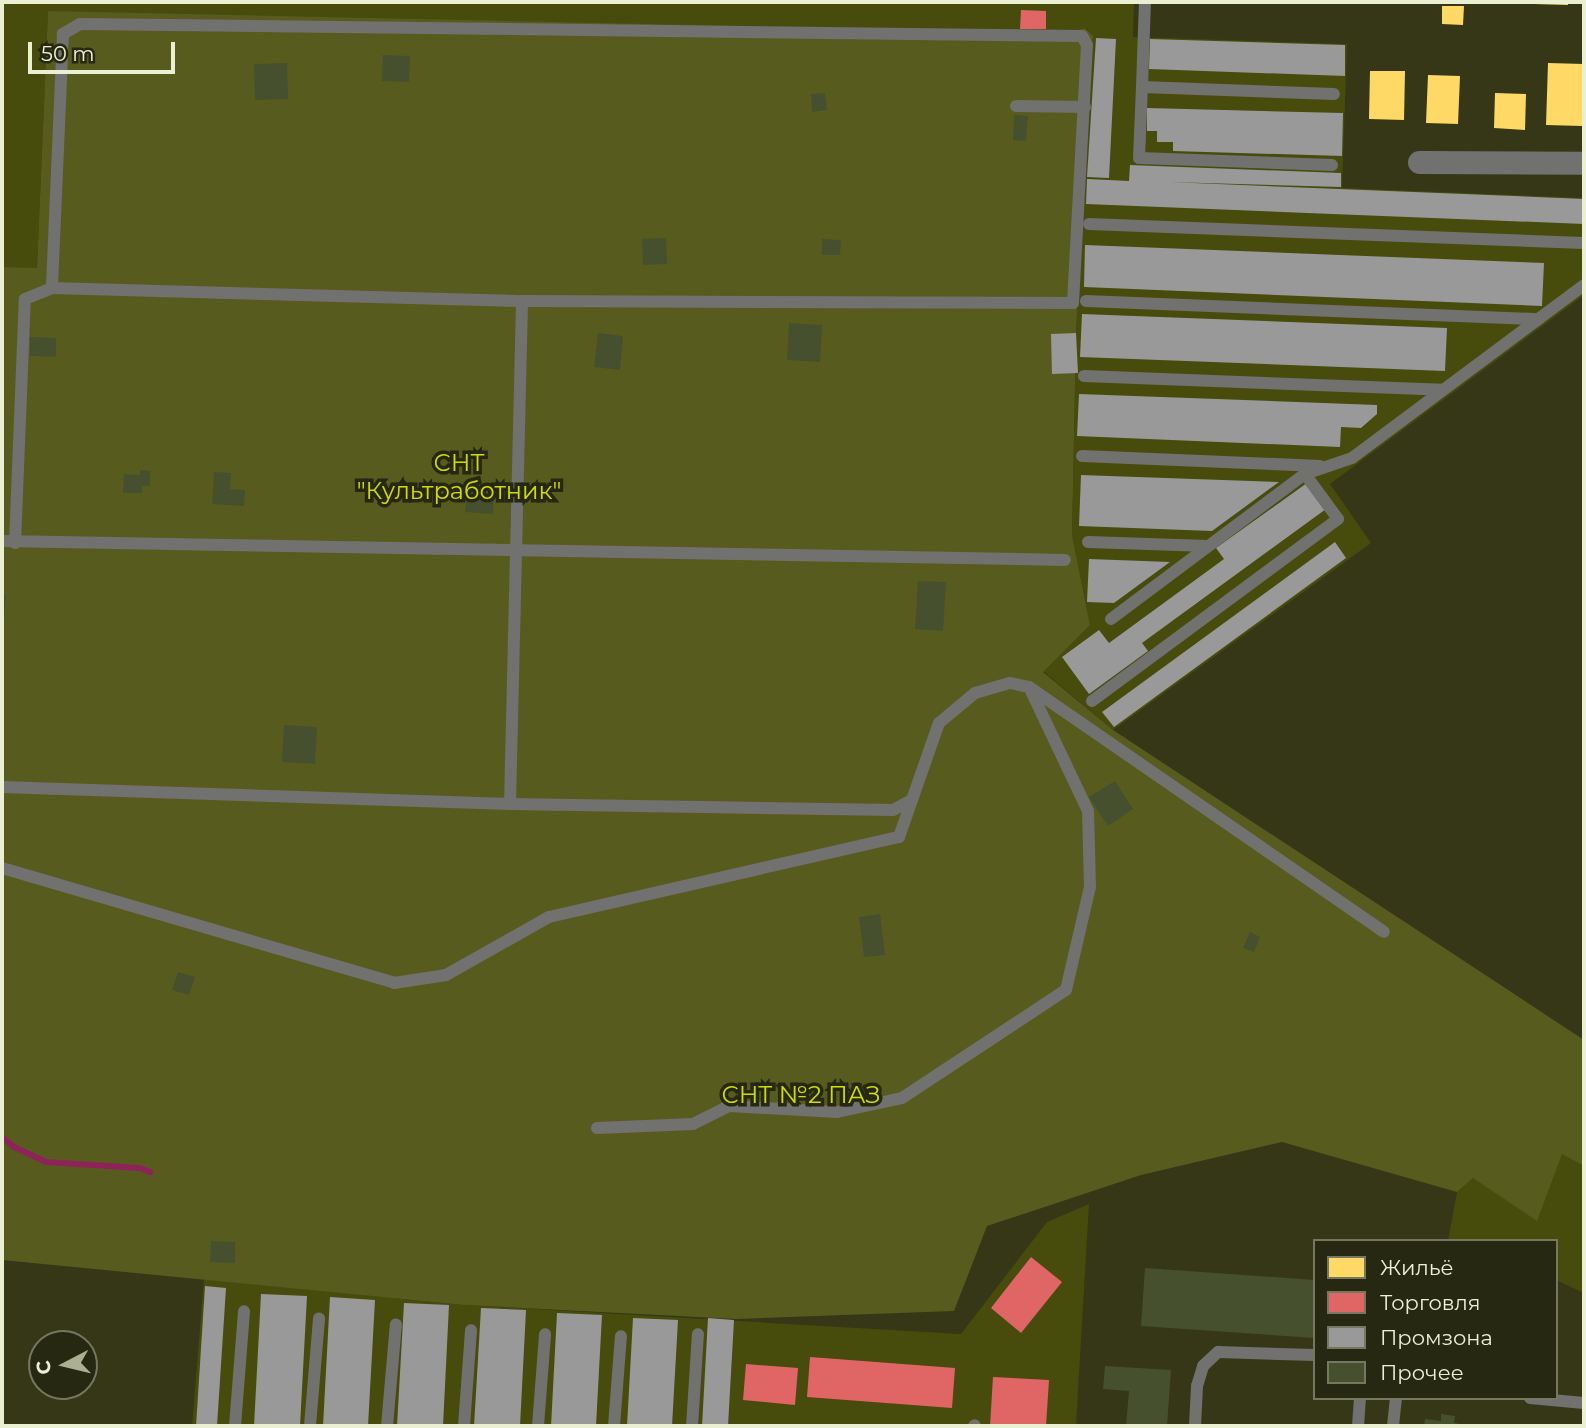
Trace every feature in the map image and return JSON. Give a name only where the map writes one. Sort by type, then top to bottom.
[{"type":"street","points":[[1419,162],[1584,163]]},
{"type":"lane","points":[[1145,2],[1139,158],[1332,165]]},
{"type":"lane","points":[[52,288],[63,34],[80,24],[1082,36],[1087,44],[1085,107],[1073,303],[522,301],[52,288],[25,299],[8,542],[1065,560]]},
{"type":"lane","points":[[1142,87],[1334,94]]},
{"type":"lane","points":[[1016,106],[1085,107]]},
{"type":"lane","points":[[1089,224],[1584,243]]},
{"type":"lane","points":[[1111,619],[1305,474],[1352,458],[1584,285]]},
{"type":"lane","points":[[510,804],[522,301]]},
{"type":"lane","points":[[1086,301],[1539,319]]},
{"type":"lane","points":[[1084,376],[1443,390]]},
{"type":"lane","points":[[1082,456],[1329,466]]},
{"type":"lane","points":[[1092,701],[1338,519],[1305,474]]},
{"type":"lane","points":[[1088,542],[1208,546]]},
{"type":"lane","points":[[2,868],[394,984],[446,975],[550,918],[900,837],[939,723],[975,693],[1010,683],[1029,687],[1384,932]]},
{"type":"lane","points":[[597,1128],[692,1124],[729,1106],[837,1112],[902,1098],[1066,990],[1090,887],[1088,811],[1029,687]]},
{"type":"lane","points":[[2,787],[510,804],[893,810],[912,800]]},
{"type":"lane","points":[[235,1426],[244,1311]]},
{"type":"lane","points":[[310,1426],[319,1318]]},
{"type":"lane","points":[[387,1426],[396,1324]]},
{"type":"lane","points":[[464,1426],[471,1330]]},
{"type":"lane","points":[[538,1426],[545,1334]]},
{"type":"lane","points":[[692,1426],[698,1334]]},
{"type":"lane","points":[[614,1426],[621,1336]]},
{"type":"lane","points":[[1195,1426],[1197,1386],[1203,1366],[1217,1352],[1313,1355]]},
{"type":"lane","points":[[1357,1426],[1360,1400]]},
{"type":"lane","points":[[1394,1426],[1396,1400]]},
{"type":"lane","points":[[1552,1400],[1584,1403]]},
{"type":"shaded area","points":[[2,2],[1134,2],[1133,37],[1347,44],[1342,188],[1584,198],[1584,295],[1330,484],[1371,543],[1113,730],[1043,671],[1090,625],[1072,535],[1076,333],[1093,36],[1086,28],[1067,33],[48,12],[37,269],[2,267]]},
{"type":"shaded area","points":[[1563,1154],[1584,1166],[1584,1293],[1558,1281],[1558,1239],[1448,1239],[1457,1192],[1473,1178]]},
{"type":"shaded area","points":[[1089,1204],[1076,1426],[192,1426],[204,1279],[464,1305],[961,1334],[1047,1222]]},
{"type":"green space","name":"СНТ \"Культработник\"","points":[[48,11],[1067,33],[1085,28],[1093,36],[1076,333],[1072,535],[1090,625],[1043,672],[1113,730],[1584,1040],[1584,1166],[1562,1154],[1537,1221],[1473,1178],[1457,1192],[1282,1142],[1141,1175],[987,1226],[954,1311],[736,1319],[464,1305],[2,1260],[2,267],[37,268]]},
{"type":"building: Жильё","points":[[1568,2],[1568,5],[1534,4]]},
{"type":"building: Жильё","points":[[1442,6],[1464,6],[1463,25],[1442,24]]},
{"type":"building: Жильё","points":[[1548,63],[1584,64],[1582,126],[1546,125]]},
{"type":"building: Жильё","points":[[1370,71],[1405,71],[1404,120],[1369,119]]},
{"type":"building: Жильё","points":[[1428,75],[1460,76],[1458,124],[1426,123]]},
{"type":"building: Жильё","points":[[1495,93],[1526,94],[1525,130],[1494,128]]},
{"type":"building: Торговля","points":[[1021,10],[1046,11],[1046,29],[1020,29]]},
{"type":"building: Торговля","points":[[1031,1257],[1062,1282],[1021,1333],[991,1308]]},
{"type":"building: Торговля","points":[[810,1357],[955,1368],[952,1408],[807,1397]]},
{"type":"building: Торговля","points":[[746,1364],[798,1368],[795,1405],[743,1400]]},
{"type":"building: Торговля","points":[[993,1377],[1049,1380],[1046,1426],[990,1426]]},
{"type":"building: Промзона","points":[[1096,38],[1116,39],[1109,178],[1087,177]]},
{"type":"building: Промзона","points":[[1150,39],[1345,45],[1345,76],[1149,69]]},
{"type":"building: Промзона","points":[[1147,108],[1343,113],[1342,156],[1173,151],[1173,142],[1157,142],[1157,131],[1147,131]]},
{"type":"building: Промзона","points":[[1130,165],[1341,173],[1341,187],[1169,182],[1584,199],[1584,224],[1086,204],[1087,179],[1129,181]]},
{"type":"building: Промзона","points":[[1085,245],[1544,263],[1542,306],[1084,287]]},
{"type":"building: Промзона","points":[[1082,314],[1447,328],[1445,371],[1080,357]]},
{"type":"building: Промзона","points":[[1076,333],[1078,373],[1052,374],[1051,334]]},
{"type":"building: Промзона","points":[[1079,394],[1377,405],[1377,414],[1361,428],[1341,427],[1340,447],[1077,436]]},
{"type":"building: Промзона","points":[[1081,475],[1279,482],[1212,531],[1079,526]]},
{"type":"building: Промзона","points":[[1307,483],[1326,509],[1142,643],[1148,651],[1089,694],[1062,657],[1099,630],[1109,643],[1224,559],[1216,548]]},
{"type":"building: Промзона","points":[[1335,542],[1346,558],[1114,727],[1102,712]]},
{"type":"building: Промзона","points":[[1089,559],[1170,562],[1114,603],[1087,602]]},
{"type":"building: Промзона","points":[[205,1286],[226,1288],[217,1426],[196,1426]]},
{"type":"building: Промзона","points":[[261,1294],[307,1296],[300,1426],[254,1426]]},
{"type":"building: Промзона","points":[[330,1297],[375,1300],[368,1426],[323,1426]]},
{"type":"building: Промзона","points":[[404,1303],[449,1305],[443,1426],[397,1426]]},
{"type":"building: Промзона","points":[[481,1308],[526,1310],[520,1426],[474,1426]]},
{"type":"building: Промзона","points":[[557,1313],[602,1315],[596,1426],[551,1426]]},
{"type":"building: Промзона","points":[[633,1318],[678,1320],[672,1426],[627,1426]]},
{"type":"building: Промзона","points":[[708,1318],[734,1320],[728,1426],[702,1426]]},
{"type":"building: Прочее","points":[[383,55],[410,56],[409,82],[382,81]]},
{"type":"building: Прочее","points":[[287,63],[288,99],[255,100],[254,64]]},
{"type":"building: Прочее","points":[[825,93],[827,110],[812,112],[811,94]]},
{"type":"building: Прочее","points":[[1014,115],[1028,116],[1026,141],[1013,140]]},
{"type":"building: Прочее","points":[[666,238],[667,264],[643,265],[642,239]]},
{"type":"building: Прочее","points":[[822,239],[841,240],[840,255],[822,255]]},
{"type":"building: Прочее","points":[[789,323],[822,325],[820,362],[787,360]]},
{"type":"building: Прочее","points":[[598,333],[623,336],[620,370],[594,367]]},
{"type":"building: Прочее","points":[[30,337],[56,338],[56,357],[30,356]]},
{"type":"building: Прочее","points":[[140,470],[150,471],[150,486],[142,486],[142,493],[123,493],[124,474],[140,475]]},
{"type":"building: Прочее","points":[[214,472],[231,473],[230,489],[245,490],[244,506],[212,504]]},
{"type":"building: Прочее","points":[[467,491],[494,492],[493,514],[465,512]]},
{"type":"building: Прочее","points":[[918,581],[946,582],[943,631],[915,629]]},
{"type":"building: Прочее","points":[[2,595],[6,595],[4,620],[2,620]]},
{"type":"building: Прочее","points":[[284,725],[317,727],[315,764],[282,762]]},
{"type":"building: Прочее","points":[[1115,781],[1133,809],[1108,826],[1089,797]]},
{"type":"building: Прочее","points":[[880,914],[885,955],[864,957],[859,917]]},
{"type":"building: Прочее","points":[[1250,932],[1260,937],[1254,952],[1243,948]]},
{"type":"building: Прочее","points":[[178,972],[195,977],[189,995],[172,990]]},
{"type":"building: Прочее","points":[[211,1241],[235,1242],[235,1263],[210,1262]]},
{"type":"building: Прочее","points":[[1145,1268],[1313,1280],[1313,1338],[1141,1326]]},
{"type":"building: Прочее","points":[[1105,1366],[1171,1370],[1167,1426],[1126,1426],[1129,1391],[1103,1389]]},
{"type":"building: Прочее","points":[[1441,1414],[1455,1416],[1454,1423],[1470,1426],[1424,1426],[1425,1419],[1441,1421]]},
{"type":"waterway","points":[[2,1137],[14,1147],[46,1162],[140,1168],[150,1172]]},
{"type":"park label","name":"СНТ №2 ПАЗ","points":[[801,1095]]}]
